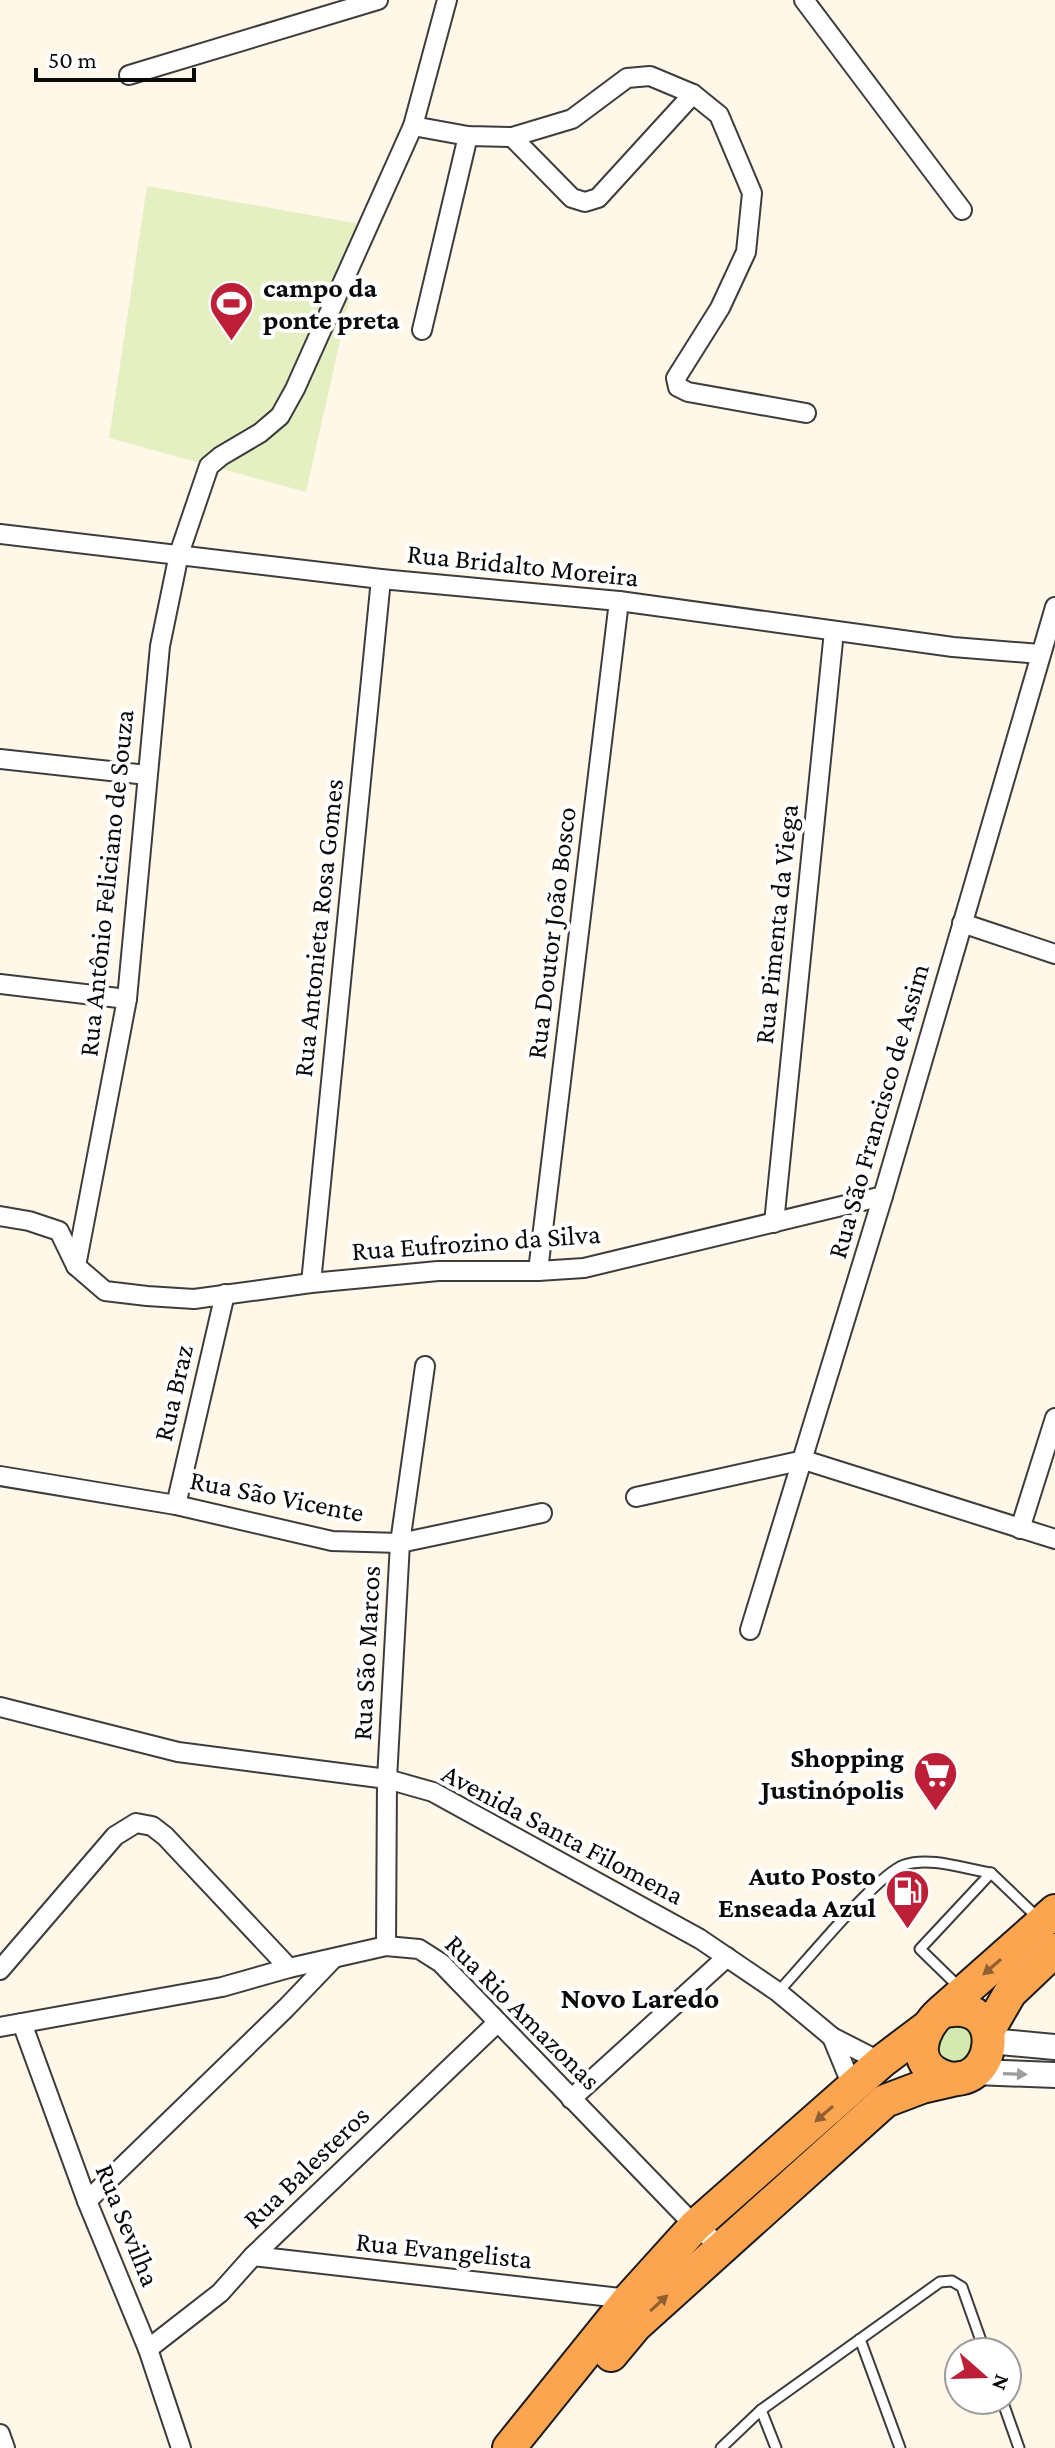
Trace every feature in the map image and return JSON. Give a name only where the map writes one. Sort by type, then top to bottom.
[{"type":"highway","points":[[509,2448],[629,2299],[695,2226],[881,2062],[1050,1928]]},
{"type":"highway","points":[[537,2448],[636,2325],[885,2101],[968,2075],[988,2053],[989,2036],[1010,1993],[1050,1928]]},
{"type":"highway","points":[[968,2075],[939,2075],[924,2060],[922,2038],[944,2010],[963,2009],[982,2021],[989,2036]]},
{"type":"street","points":[[129,75],[378,0]]},
{"type":"street","name":"Rua Antônio Feliciano de Souza","points":[[76,1266],[127,999],[160,646],[179,554],[209,466],[280,416],[295,389],[413,126],[447,0]]},
{"type":"street","points":[[804,0],[962,210]]},
{"type":"street","points":[[413,126],[468,136],[512,137],[572,119],[627,78],[650,76],[693,94],[719,115],[752,193],[746,252],[720,308],[676,378],[678,387],[688,392],[806,413]]},
{"type":"street","points":[[512,137],[572,198],[585,202],[598,198],[693,94]]},
{"type":"street","points":[[422,330],[468,136]]},
{"type":"street","name":"Rua Bridalto Moreira","points":[[0,534],[381,579],[619,601],[953,647],[1040,654]]},
{"type":"street","name":"Rua Antonieta Rosa Gomes","points":[[311,1283],[381,579]]},
{"type":"street","name":"Rua Doutor João Bosco","points":[[538,1271],[619,601]]},
{"type":"street","name":"Rua São Francisco de Assim","points":[[750,1630],[883,1196],[1055,607]]},
{"type":"street","name":"Rua Pimenta da Viega","points":[[774,1223],[834,631]]},
{"type":"street","points":[[0,759],[147,775]]},
{"type":"street","points":[[962,923],[1055,954]]},
{"type":"street","points":[[0,984],[127,999]]},
{"type":"street","name":"Rua Eufrozino da Silva","points":[[76,1266],[105,1291],[194,1299],[311,1283],[438,1271],[584,1268],[883,1196]]},
{"type":"street","points":[[0,1216],[59,1231],[76,1266]]},
{"type":"street","name":"Rua Braz","points":[[176,1505],[225,1294]]},
{"type":"street","name":"Rua São Marcos","points":[[386,1946],[387,1779],[400,1543],[425,1366]]},
{"type":"street","points":[[1020,1529],[1055,1418]]},
{"type":"street","points":[[636,1497],[804,1460],[1055,1539]]},
{"type":"street","name":"Rua São Vicente","points":[[0,1476],[176,1505],[332,1541],[400,1543],[542,1513]]},
{"type":"street","name":"Avenida Santa Filomena","points":[[0,1707],[178,1752],[387,1779],[433,1792],[700,1939],[778,1992],[832,2037],[881,2062]]},
{"type":"street","points":[[0,1970],[115,1836],[136,1823],[152,1826],[165,1836],[289,1968]]},
{"type":"street","name":"Rua Rio Amazonas","points":[[0,2027],[222,1987],[386,1946],[419,1949],[441,1963],[695,2226],[721,2246]]},
{"type":"street","points":[[571,2099],[727,1957]]},
{"type":"street","points":[[87,2201],[333,1959]]},
{"type":"street","name":"Rua Balesteros","points":[[148,2349],[220,2293],[253,2256],[498,2022]]},
{"type":"street","name":"Rua Sevilha","points":[[22,2023],[87,2201],[148,2349],[181,2448]]},
{"type":"street","points":[[989,2036],[1055,2047]]},
{"type":"street","name":"Avenida Santa Filomena","points":[[832,2037],[853,2088]]},
{"type":"street","points":[[968,2075],[1055,2075]]},
{"type":"street","name":"Rua Evangelista","points":[[253,2256],[629,2299]]},
{"type":"street","points":[[0,2434],[5,2448]]},
{"type":"lane","points":[[778,1992],[881,1880],[905,1865],[931,1863],[991,1873],[1050,1928]]},
{"type":"lane","points":[[944,2010],[920,1949],[991,1873]]},
{"type":"lane","points":[[721,2448],[761,2410],[940,2282],[952,2281],[962,2287],[979,2336]]},
{"type":"lane","points":[[860,2339],[900,2448]]},
{"type":"lane","points":[[761,2410],[776,2448]]},
{"type":"lane","points":[[1008,2416],[1019,2448]]},
{"type":"green space","name":"campo da ponte preta","points":[[147,186],[366,225],[306,492],[109,438]]},
{"type":"green space","points":[[960,2023],[977,2036],[964,2068],[937,2059],[939,2030]]},
{"type":"place","name":"campo da ponte preta","points":[[232,342]]},
{"type":"place","name":"Shopping Justinópolis","points":[[935,1812]]},
{"type":"place","name":"Auto Posto Enseada Azul","points":[[907,1930]]},
{"type":"district","name":"Novo Laredo","points":[[640,1997]]}]
